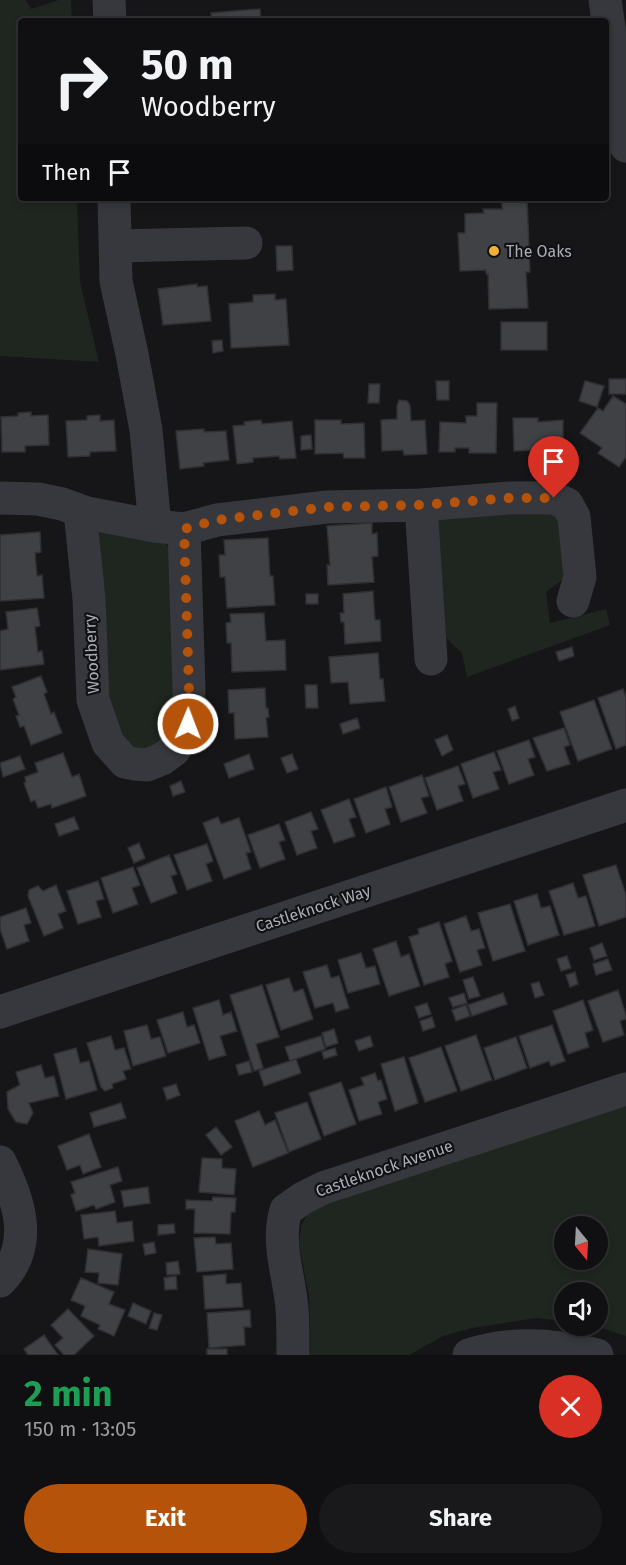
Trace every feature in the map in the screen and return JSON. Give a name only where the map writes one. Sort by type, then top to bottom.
[{"type":"street","points":[[109,0],[110,18]]},
{"type":"street","points":[[605,0],[609,18]]},
{"type":"street","points":[[609,19],[621,77],[626,146]]},
{"type":"street","name":"Woodberry","points":[[80,511],[89,599],[93,700],[108,743],[124,762],[147,765],[162,759],[174,750],[183,737],[188,724],[189,689],[170,528],[146,430],[118,293],[114,201]]},
{"type":"street","points":[[115,246],[246,243]]},
{"type":"street","points":[[0,498],[38,499],[80,511],[170,528],[327,507],[421,505],[510,498],[560,499],[567,504],[574,517],[580,577],[573,602]]},
{"type":"street","points":[[421,505],[431,659]]},
{"type":"street","name":"Castleknock Way","points":[[0,1012],[626,805]]},
{"type":"street","name":"Castleknock Avenue","points":[[293,1355],[291,1308],[281,1239],[286,1210],[303,1198],[328,1187],[626,1089]]},
{"type":"street","points":[[0,1161],[15,1193],[21,1217],[21,1237],[15,1259],[0,1281]]},
{"type":"street","points":[[469,1355],[492,1349],[527,1345],[561,1347],[597,1355]]},
{"type":"shaded area","points":[[0,0],[26,0],[31,9],[59,0],[71,0],[72,18],[18,18],[18,201],[77,201],[80,282],[99,362],[0,356]]},
{"type":"shaded area","points":[[557,511],[569,575],[546,592],[550,623],[606,609],[610,625],[467,677],[462,653],[446,638],[438,520]]},
{"type":"shaded area","points":[[97,530],[163,540],[170,548],[174,720],[158,749],[129,748],[107,710]]},
{"type":"shaded area","points":[[626,1102],[626,1336],[608,1330],[608,1282],[554,1282],[554,1320],[536,1318],[472,1328],[443,1336],[409,1355],[310,1355],[309,1297],[299,1243],[301,1226],[307,1215],[317,1207]]},
{"type":"building","points":[[260,9],[261,18],[212,18],[211,13]]},
{"type":"building","name":"The Oaks","points":[[502,201],[527,201],[530,272],[526,272],[528,308],[489,309],[486,270],[460,271],[458,233],[465,233],[465,214],[484,213],[483,209],[502,209]]},
{"type":"building","points":[[276,246],[292,246],[293,270],[277,271]]},
{"type":"building","points":[[197,284],[197,287],[207,286],[211,321],[163,325],[158,289]]},
{"type":"building","points":[[275,294],[275,300],[286,299],[289,345],[231,348],[229,304],[253,302],[253,295]]},
{"type":"building","points":[[501,322],[547,322],[547,350],[501,350]]},
{"type":"building","points":[[222,340],[223,351],[213,353],[212,341]]},
{"type":"building","points":[[609,379],[626,379],[626,394],[609,394]]},
{"type":"building","points":[[436,381],[449,381],[449,400],[437,400]]},
{"type":"building","points":[[585,381],[604,386],[597,407],[579,401]]},
{"type":"building","points":[[369,384],[380,384],[379,403],[368,403]]},
{"type":"building","points":[[613,396],[626,404],[626,457],[619,467],[598,453],[602,448],[580,433],[598,408],[603,411]]},
{"type":"building","points":[[399,400],[407,401],[410,405],[411,421],[425,420],[427,454],[404,455],[403,450],[382,451],[381,420],[397,419]]},
{"type":"building","points":[[477,403],[497,403],[496,453],[469,453],[469,448],[455,448],[455,452],[439,452],[440,422],[466,423],[466,416],[477,416]]},
{"type":"building","points":[[31,412],[31,416],[48,415],[49,445],[25,446],[25,452],[2,452],[1,417],[18,416],[18,413]]},
{"type":"building","points":[[100,415],[100,421],[114,420],[116,451],[90,452],[90,456],[68,457],[66,421],[87,420],[87,416]]},
{"type":"building","points":[[513,418],[538,418],[538,422],[563,420],[563,455],[541,455],[541,450],[514,451]]},
{"type":"building","points":[[261,420],[262,424],[292,421],[296,458],[280,459],[279,456],[253,458],[253,462],[237,464],[233,426]]},
{"type":"building","points":[[315,420],[341,420],[341,424],[364,423],[365,458],[344,458],[343,453],[315,454]]},
{"type":"building","points":[[204,429],[204,432],[226,431],[229,460],[180,469],[176,431]]},
{"type":"building","points":[[311,435],[312,449],[301,450],[301,436]]},
{"type":"building","points":[[372,523],[372,534],[377,533],[378,556],[372,557],[374,582],[328,585],[327,565],[330,565],[327,526]]},
{"type":"building","points":[[40,532],[41,552],[35,553],[37,576],[42,575],[44,598],[0,601],[0,535]]},
{"type":"building","points":[[268,538],[270,576],[273,576],[275,605],[227,608],[225,577],[220,577],[219,555],[225,555],[224,540]]},
{"type":"building","points":[[373,591],[375,620],[380,620],[381,641],[345,644],[344,622],[341,622],[340,613],[344,613],[343,594]]},
{"type":"building","points":[[306,594],[318,594],[318,604],[306,604]]},
{"type":"building","points":[[37,608],[40,626],[35,627],[38,652],[42,651],[44,664],[0,670],[0,631],[8,629],[6,612]]},
{"type":"building","points":[[264,613],[266,641],[285,640],[286,670],[232,672],[231,643],[227,643],[226,623],[231,622],[230,614]]},
{"type":"building","points":[[572,647],[574,656],[559,661],[556,652]]},
{"type":"building","points":[[378,653],[385,701],[350,704],[348,682],[331,683],[329,657]]},
{"type":"building","points":[[41,676],[51,714],[54,712],[62,733],[31,745],[24,726],[20,727],[16,716],[19,715],[13,699],[16,697],[12,687]]},
{"type":"building","points":[[305,685],[317,685],[318,708],[306,708]]},
{"type":"building","points":[[265,688],[269,717],[266,718],[268,737],[235,739],[234,713],[229,713],[228,690]]},
{"type":"building","points":[[623,689],[626,697],[626,745],[616,749],[598,698]]},
{"type":"building","points":[[594,700],[612,749],[578,761],[560,712]]},
{"type":"building","points":[[515,706],[519,718],[512,721],[508,709]]},
{"type":"building","points":[[357,718],[360,728],[343,734],[340,724]]},
{"type":"building","points":[[564,728],[570,745],[564,747],[570,764],[547,771],[533,738]]},
{"type":"building","points":[[447,735],[453,750],[442,756],[435,740]]},
{"type":"building","points":[[529,740],[535,757],[528,759],[534,775],[509,784],[497,751]]},
{"type":"building","points":[[494,752],[501,770],[493,772],[499,789],[473,798],[461,764]]},
{"type":"building","points":[[63,753],[72,777],[79,774],[86,796],[52,808],[51,804],[38,808],[35,800],[31,802],[24,783],[26,782],[25,777],[38,772],[35,763]]},
{"type":"building","points":[[249,754],[254,769],[229,778],[224,764]]},
{"type":"building","points":[[292,754],[298,769],[287,773],[281,758]]},
{"type":"building","points":[[20,756],[25,769],[3,777],[0,763]]},
{"type":"building","points":[[458,766],[465,784],[458,786],[463,801],[437,810],[425,778]]},
{"type":"building","points":[[422,775],[429,796],[421,798],[427,813],[401,822],[389,787]]},
{"type":"building","points":[[181,781],[185,792],[173,796],[170,786]]},
{"type":"building","points":[[386,787],[392,807],[385,809],[390,824],[366,833],[354,799]]},
{"type":"building","points":[[349,799],[356,817],[349,819],[355,836],[334,843],[321,810]]},
{"type":"building","points":[[311,812],[318,829],[311,831],[317,848],[297,855],[285,822]]},
{"type":"building","points":[[74,817],[79,829],[59,836],[55,824]]},
{"type":"building","points":[[218,817],[221,824],[239,818],[251,852],[246,853],[251,869],[224,879],[203,823]]},
{"type":"building","points":[[279,824],[285,840],[279,842],[285,859],[260,868],[248,835]]},
{"type":"building","points":[[139,843],[145,858],[134,863],[128,848]]},
{"type":"building","points":[[207,844],[213,861],[206,864],[212,881],[187,890],[174,855]]},
{"type":"building","points":[[169,855],[177,874],[171,876],[177,893],[151,903],[137,868]]},
{"type":"building","points":[[616,865],[626,895],[626,917],[599,926],[583,875]]},
{"type":"building","points":[[133,867],[140,885],[132,888],[138,904],[113,913],[101,878]]},
{"type":"building","points":[[98,881],[104,899],[96,901],[101,917],[78,924],[67,891]]},
{"type":"building","points":[[573,883],[578,898],[586,896],[595,926],[564,935],[549,891]]},
{"type":"building","points":[[56,885],[66,911],[58,914],[63,928],[44,936],[28,896],[29,890],[38,886],[43,891]]},
{"type":"building","points":[[537,894],[541,908],[550,906],[559,935],[528,945],[514,901]]},
{"type":"building","points":[[510,904],[525,951],[493,961],[478,913]]},
{"type":"building","points":[[26,908],[31,923],[24,925],[29,941],[7,949],[0,929],[0,917]]},
{"type":"building","points":[[466,916],[471,931],[479,929],[485,948],[477,950],[482,965],[460,972],[444,924]]},
{"type":"building","points":[[439,922],[452,961],[445,964],[449,977],[424,985],[409,937],[419,934],[418,929]]},
{"type":"building","points":[[396,941],[401,957],[409,954],[420,986],[389,996],[373,949]]},
{"type":"building","points":[[602,943],[607,956],[594,960],[590,948]]},
{"type":"building","points":[[361,953],[366,968],[375,966],[380,984],[348,993],[338,960]]},
{"type":"building","points":[[567,956],[571,968],[561,971],[557,959]]},
{"type":"building","points":[[608,959],[612,970],[596,975],[593,964]]},
{"type":"building","points":[[327,965],[331,978],[339,976],[349,1008],[336,1012],[333,1003],[315,1008],[303,972]]},
{"type":"building","points":[[575,972],[578,984],[570,987],[566,975]]},
{"type":"building","points":[[473,977],[480,996],[469,999],[463,980]]},
{"type":"building","points":[[289,978],[294,992],[303,989],[313,1019],[281,1030],[266,985]]},
{"type":"building","points":[[539,982],[544,995],[535,998],[531,984]]},
{"type":"building","points":[[262,985],[279,1037],[256,1044],[263,1068],[254,1071],[230,995]]},
{"type":"building","points":[[618,990],[626,1015],[626,1019],[620,1021],[624,1035],[603,1042],[588,1001]]},
{"type":"building","points":[[464,993],[467,1003],[453,1007],[449,998]]},
{"type":"building","points":[[503,993],[507,1004],[472,1016],[468,1005]]},
{"type":"building","points":[[219,1000],[223,1015],[231,1012],[237,1031],[220,1036],[226,1055],[209,1060],[193,1008]]},
{"type":"building","points":[[583,1000],[593,1030],[585,1033],[589,1047],[568,1054],[553,1011]]},
{"type":"building","points":[[427,1003],[431,1014],[419,1018],[415,1007]]},
{"type":"building","points":[[466,1005],[470,1016],[456,1021],[452,1010]]},
{"type":"building","points":[[183,1012],[187,1027],[194,1025],[200,1043],[168,1053],[157,1020]]},
{"type":"building","points":[[432,1017],[435,1027],[423,1031],[420,1021]]},
{"type":"building","points":[[147,1025],[151,1039],[160,1037],[166,1056],[133,1066],[124,1031]]},
{"type":"building","points":[[552,1025],[565,1061],[551,1066],[549,1061],[530,1068],[519,1036]]},
{"type":"building","points":[[334,1029],[338,1043],[326,1047],[322,1033]]},
{"type":"building","points":[[476,1035],[492,1080],[461,1091],[445,1046]]},
{"type":"building","points":[[111,1036],[115,1050],[124,1048],[131,1069],[123,1071],[126,1079],[112,1084],[113,1088],[105,1091],[101,1087],[87,1043]]},
{"type":"building","points":[[321,1036],[325,1049],[290,1061],[285,1047]]},
{"type":"building","points":[[370,1036],[373,1046],[359,1051],[355,1041]]},
{"type":"building","points":[[516,1037],[527,1068],[495,1080],[484,1048]]},
{"type":"building","points":[[441,1047],[457,1091],[425,1102],[409,1058]]},
{"type":"building","points":[[76,1048],[80,1063],[89,1061],[97,1090],[66,1099],[54,1054]]},
{"type":"building","points":[[335,1048],[337,1055],[324,1059],[322,1052]]},
{"type":"building","points":[[404,1057],[418,1103],[395,1111],[381,1064]]},
{"type":"building","points":[[296,1059],[301,1073],[264,1086],[259,1071]]},
{"type":"building","points":[[249,1061],[252,1072],[239,1075],[236,1065]]},
{"type":"building","points":[[41,1065],[45,1078],[54,1076],[59,1096],[29,1103],[33,1113],[27,1124],[16,1122],[8,1109],[7,1092],[20,1085],[16,1072]]},
{"type":"building","points":[[375,1073],[378,1081],[381,1080],[387,1099],[378,1102],[382,1114],[359,1121],[349,1090],[364,1085],[361,1078]]},
{"type":"building","points":[[341,1082],[356,1124],[324,1136],[309,1093]]},
{"type":"building","points":[[176,1084],[180,1095],[167,1100],[163,1088]]},
{"type":"building","points":[[307,1102],[321,1139],[289,1152],[275,1113]]},
{"type":"building","points":[[121,1103],[126,1118],[94,1127],[90,1113]]},
{"type":"building","points":[[259,1111],[265,1125],[275,1120],[288,1153],[253,1167],[235,1121]]},
{"type":"building","points":[[216,1127],[232,1147],[221,1155],[206,1135]]},
{"type":"building","points":[[89,1134],[101,1167],[83,1174],[80,1165],[67,1170],[58,1146]]},
{"type":"building","points":[[202,1158],[222,1159],[222,1168],[236,1169],[234,1195],[199,1192]]},
{"type":"building","points":[[118,1167],[122,1181],[110,1185],[115,1202],[96,1209],[94,1205],[76,1211],[71,1195],[75,1193],[71,1182]]},
{"type":"building","points":[[148,1187],[150,1203],[124,1207],[121,1191]]},
{"type":"building","points":[[213,1197],[236,1198],[235,1212],[231,1212],[230,1234],[194,1233],[195,1209],[186,1209],[186,1200],[212,1201]]},
{"type":"building","points":[[115,1211],[117,1223],[132,1221],[134,1241],[99,1246],[98,1237],[84,1239],[81,1215]]},
{"type":"building","points":[[174,1224],[175,1233],[158,1235],[158,1225]]},
{"type":"building","points":[[215,1237],[216,1244],[231,1243],[233,1269],[197,1272],[194,1238]]},
{"type":"building","points":[[154,1242],[156,1253],[145,1255],[143,1244]]},
{"type":"building","points":[[88,1249],[122,1254],[118,1285],[98,1283],[99,1273],[85,1272]]},
{"type":"building","points":[[178,1261],[180,1274],[167,1275],[166,1263]]},
{"type":"building","points":[[226,1274],[226,1284],[241,1283],[243,1307],[205,1309],[203,1276]]},
{"type":"building","points":[[176,1276],[177,1289],[165,1290],[164,1278]]},
{"type":"building","points":[[81,1278],[114,1292],[109,1304],[125,1310],[114,1336],[98,1329],[100,1325],[81,1316],[85,1306],[71,1300]]},
{"type":"building","points":[[133,1303],[151,1311],[146,1324],[128,1316]]},
{"type":"building","points":[[68,1309],[94,1336],[74,1355],[64,1355],[55,1345],[63,1338],[51,1325]]},
{"type":"building","points":[[250,1310],[251,1327],[244,1327],[245,1345],[209,1348],[207,1313]]},
{"type":"building","points":[[154,1313],[162,1315],[157,1330],[149,1328]]},
{"type":"building","points":[[44,1335],[58,1355],[28,1355],[24,1349]]},
{"type":"building","points":[[207,1349],[227,1349],[227,1355],[207,1355]]},
{"type":"place","name":"The Oaks","points":[[494,251]]},
{"type":"route","points":[[188,724],[184,529],[217,520],[327,507],[554,498]]}]
